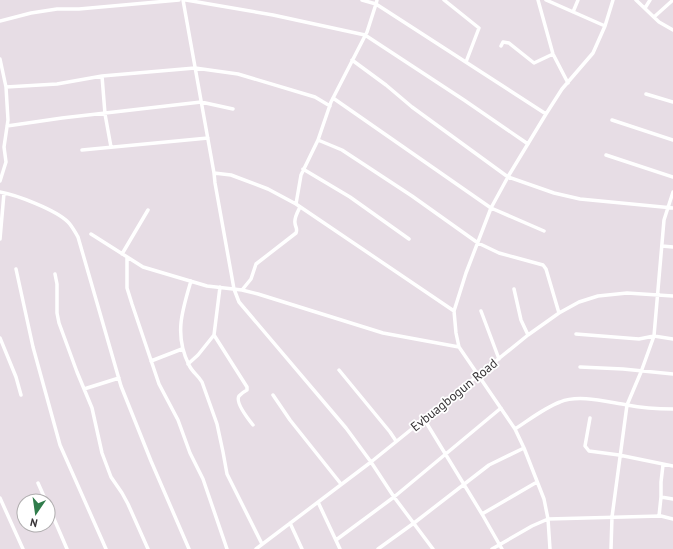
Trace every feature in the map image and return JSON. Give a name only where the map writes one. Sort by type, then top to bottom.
[{"type":"street","points":[[0,21],[31,13],[57,9],[79,10],[179,0]]},
{"type":"street","points":[[433,549],[394,497],[346,428],[239,302],[234,289],[215,183],[185,0],[273,15],[365,35],[458,95],[528,144]]},
{"type":"street","points":[[362,0],[377,2],[546,114]]},
{"type":"street","points":[[444,0],[479,28],[466,62]]},
{"type":"street","points":[[538,0],[553,54],[568,83]]},
{"type":"street","points":[[546,0],[605,26]]},
{"type":"street","points":[[573,12],[578,0]]},
{"type":"street","points":[[550,549],[548,519],[544,499],[524,448],[515,429],[502,408],[478,376],[460,347],[456,333],[454,311],[466,274],[491,208],[546,114],[568,83],[593,53],[605,26],[613,0]]},
{"type":"street","points":[[636,0],[666,27],[673,30]]},
{"type":"street","points":[[645,8],[650,0]]},
{"type":"street","points":[[654,17],[673,0]]},
{"type":"street","points":[[296,204],[303,169],[318,140],[333,98],[365,35],[377,2]]},
{"type":"street","points":[[501,46],[503,42],[509,43],[534,63],[553,54]]},
{"type":"street","points":[[0,59],[8,104],[4,148],[6,162],[0,180]]},
{"type":"street","points":[[352,60],[386,85],[412,107],[508,177],[554,193],[580,199],[673,208]]},
{"type":"street","points":[[6,86],[57,84],[102,76],[195,68],[246,76],[315,97],[330,106]]},
{"type":"street","points":[[102,76],[105,114],[111,147]]},
{"type":"street","points":[[646,94],[673,102]]},
{"type":"street","points":[[333,98],[491,208],[544,230]]},
{"type":"street","points":[[7,126],[201,102],[233,109]]},
{"type":"street","points":[[612,120],[673,140]]},
{"type":"street","points":[[82,150],[208,138]]},
{"type":"street","points":[[318,140],[342,150],[353,157],[412,196],[478,243],[499,253],[543,265],[546,269],[559,313]]},
{"type":"street","points":[[606,155],[673,177]]},
{"type":"street","points":[[303,169],[350,196],[409,238]]},
{"type":"street","points":[[214,173],[231,175],[268,189],[296,204],[454,311]]},
{"type":"street","points":[[0,239],[1,192],[39,205],[58,214],[68,222],[78,237],[118,378],[151,462],[190,549]]},
{"type":"street","points":[[611,549],[612,517],[627,405],[654,336],[664,220],[673,192]]},
{"type":"street","points":[[242,290],[251,279],[256,264],[296,233],[297,229],[295,219],[300,207]]},
{"type":"street","points":[[122,254],[148,210]]},
{"type":"street","points":[[91,234],[143,267],[191,281],[242,290],[383,333],[460,347]]},
{"type":"street","points":[[662,246],[673,247]]},
{"type":"street","points":[[127,257],[127,288],[151,361],[159,384],[178,420],[190,453],[203,479],[226,549]]},
{"type":"street","points":[[16,269],[33,347],[60,445],[106,549]]},
{"type":"street","points":[[55,274],[59,323],[92,408],[102,453],[111,477],[128,504],[148,549]]},
{"type":"street","points":[[191,281],[181,313],[180,332],[182,348],[188,364],[202,382],[217,424],[227,474],[262,544]]},
{"type":"street","points":[[188,364],[198,355],[214,335],[220,287]]},
{"type":"street","points":[[514,289],[521,320],[528,336]]},
{"type":"street","name":"Evbuagbogun Road","points":[[256,549],[371,462],[528,336],[559,313],[579,302],[598,296],[627,293],[673,296]]},
{"type":"street","points":[[481,311],[499,359]]},
{"type":"street","points":[[576,334],[639,339],[654,336],[673,339]]},
{"type":"street","points":[[214,335],[247,387],[247,390],[239,396],[238,400],[244,414],[253,425]]},
{"type":"street","points":[[0,338],[16,377],[21,395]]},
{"type":"street","points":[[151,361],[182,348]]},
{"type":"street","points":[[580,367],[623,369],[673,374]]},
{"type":"street","points":[[339,370],[396,441]]},
{"type":"street","points":[[84,389],[118,378]]},
{"type":"street","points":[[273,395],[290,420],[342,484]]},
{"type":"street","points":[[515,429],[560,401],[577,399],[609,401],[649,408],[673,409]]},
{"type":"street","points":[[336,540],[394,497],[502,408]]},
{"type":"street","points":[[590,418],[585,446],[587,449],[593,452],[620,455],[673,466]]},
{"type":"street","points":[[424,419],[502,549]]},
{"type":"street","points":[[378,549],[489,465],[524,448]]},
{"type":"street","points":[[659,516],[661,482],[664,465]]},
{"type":"street","points":[[482,514],[537,482]]},
{"type":"street","points":[[38,483],[42,493]]},
{"type":"street","points":[[661,497],[673,499]]},
{"type":"street","points":[[0,499],[23,549]]},
{"type":"street","points":[[318,502],[340,549]]},
{"type":"street","points":[[492,549],[532,526],[548,519],[659,516],[673,519]]},
{"type":"street","points":[[290,523],[302,549]]},
{"type":"street","points":[[56,525],[66,549]]}]
